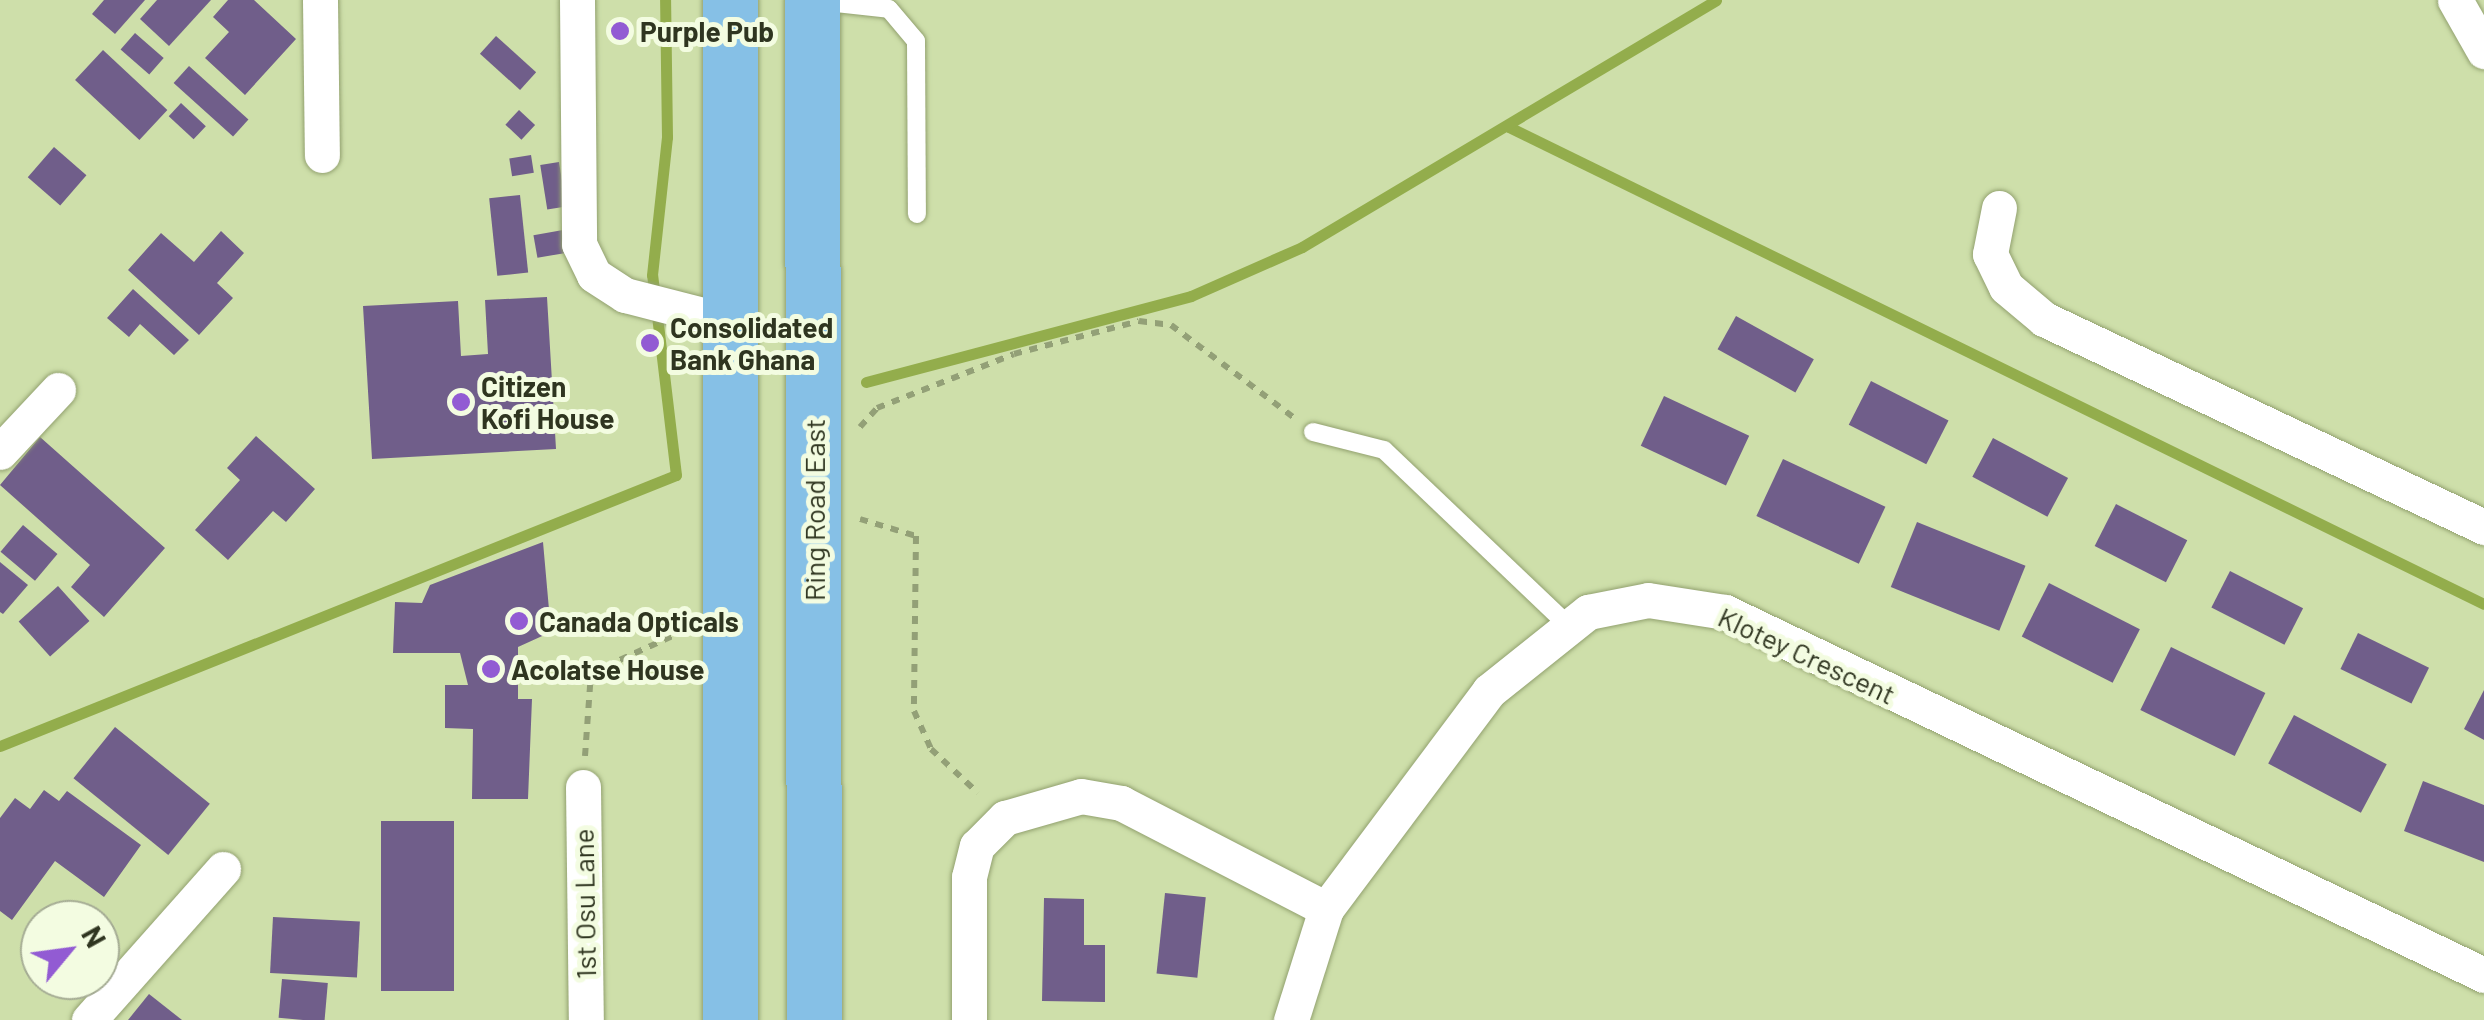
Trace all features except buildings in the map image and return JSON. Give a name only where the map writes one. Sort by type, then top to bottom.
[{"type":"main road","points":[[730,0],[730,1020]]},
{"type":"main road","name":"Ring Road East","points":[[812,0],[814,1020]]},
{"type":"street","points":[[320,0],[322,156]]},
{"type":"street","points":[[577,0],[579,244],[594,275],[625,295],[730,322]]},
{"type":"street","points":[[2455,0],[2484,51]]},
{"type":"street","points":[[2000,208],[1990,254],[2006,287],[2044,319],[2484,527]]},
{"type":"street","points":[[0,452],[58,390]]},
{"type":"street","name":"Klotey Crescent","points":[[1291,1020],[1326,909],[1488,691],[1588,612],[1648,600],[1725,612],[2484,974]]},
{"type":"street","name":"1st Osu Lane","points":[[583,787],[586,1020]]},
{"type":"street","points":[[968,1020],[970,878],[977,846],[1005,818],[1081,796],[1122,804],[1326,909]]},
{"type":"street","points":[[89,1020],[224,869]]},
{"type":"lane","points":[[812,0],[889,9],[916,41],[917,214]]},
{"type":"lane","points":[[1312,432],[1384,450],[1568,625]]},
{"type":"path","points":[[854,433],[877,408],[946,381],[1139,321],[1171,324],[1312,432]]},
{"type":"path","points":[[853,513],[870,528],[916,536],[914,710],[930,749],[1005,818]]},
{"type":"path","points":[[583,787],[591,673],[728,611]]},
{"type":"waterway","points":[[0,746],[676,475],[652,275],[667,137],[665,0]]},
{"type":"waterway","points":[[866,382],[1191,296],[1302,247],[1716,0]]},
{"type":"waterway","points":[[1509,127],[2484,604]]},
{"type":"place","name":"Purple Pub","points":[[620,31]]},
{"type":"place","name":"Consolidated Bank Ghana","points":[[650,343]]},
{"type":"place","name":"Citizen Kofi House","points":[[461,402]]},
{"type":"place","name":"Canada Opticals","points":[[519,621]]},
{"type":"place","name":"Acolatse House","points":[[491,669]]}]
